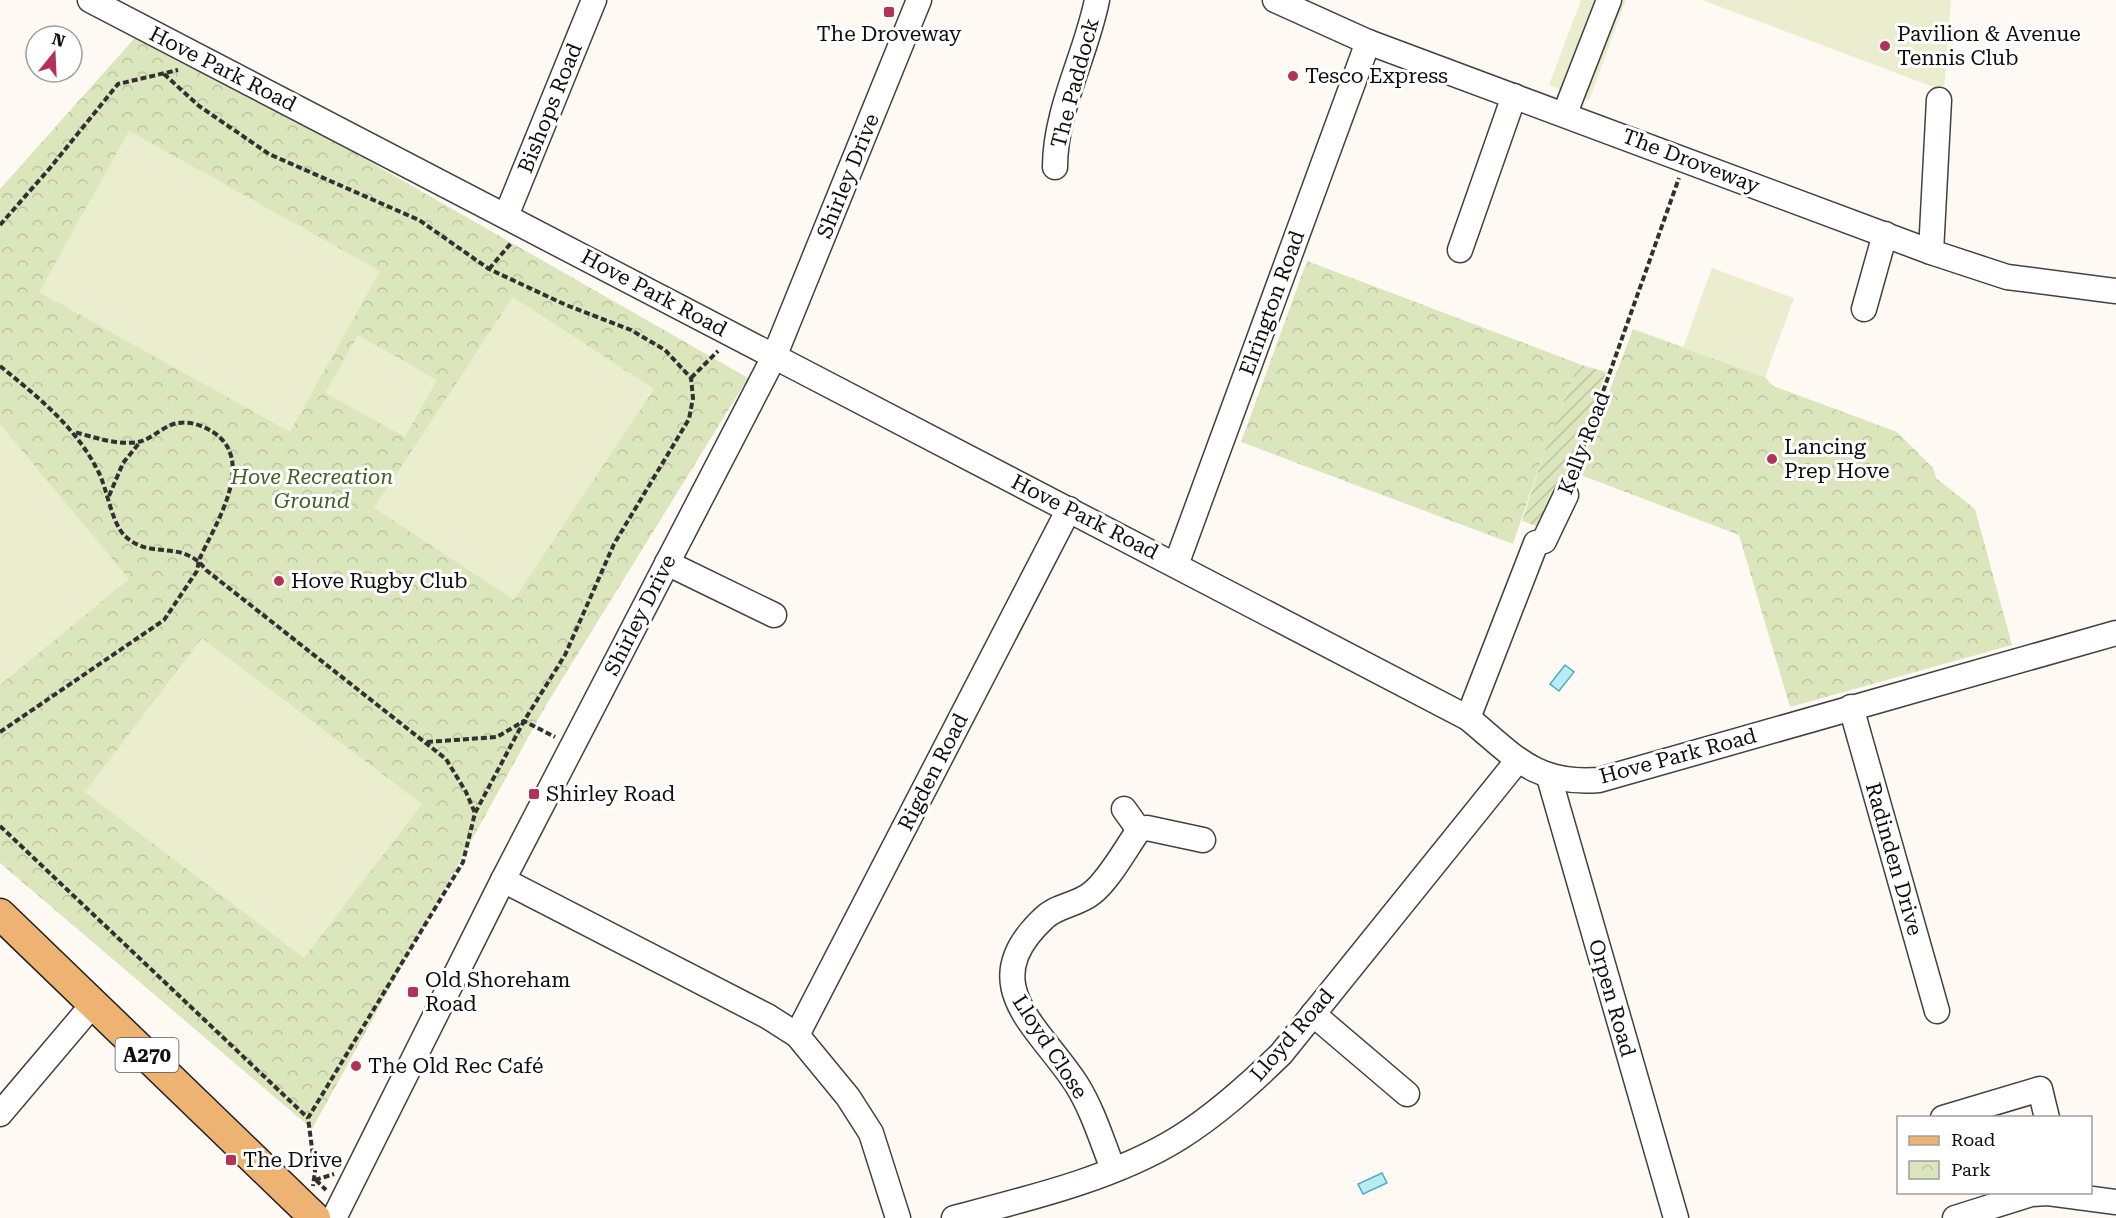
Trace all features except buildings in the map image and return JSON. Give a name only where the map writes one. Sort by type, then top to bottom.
[{"type":"main road","name":"A270","points":[[0,914],[315,1218]]},
{"type":"street","name":"Hove Park Road","points":[[90,0],[134,10],[512,219],[1468,718],[1518,760],[1549,777],[1575,782],[1599,780],[2116,633]]},
{"type":"street","name":"Bishops Road","points":[[512,219],[594,0]]},
{"type":"street","name":"Shirley Drive","points":[[334,1218],[503,880],[774,357],[919,0]]},
{"type":"street","name":"The Paddock","points":[[1055,167],[1055,142],[1092,27],[1097,0]]},
{"type":"street","name":"The Droveway","points":[[1275,0],[1368,42],[1565,113],[1931,252],[2007,277],[2116,291]]},
{"type":"street","points":[[1565,113],[1609,0]]},
{"type":"street","name":"Elrington Road","points":[[1176,565],[1368,42]]},
{"type":"street","points":[[1460,250],[1514,96]]},
{"type":"street","points":[[1931,252],[1939,100]]},
{"type":"street","points":[[1864,309],[1885,234]]},
{"type":"street","name":"Kelly Road","points":[[1468,718],[1536,543],[1544,541],[1566,495]]},
{"type":"street","name":"Rigden Road","points":[[797,1035],[1069,509]]},
{"type":"street","points":[[667,563],[774,615]]},
{"type":"street","name":"Radinden Drive","points":[[1851,708],[1937,1011]]},
{"type":"street","name":"Lloyd Road","points":[[954,1218],[1050,1193],[1113,1169],[1178,1139],[1243,1091],[1281,1054],[1518,760]]},
{"type":"street","name":"Orpen Road","points":[[1549,777],[1676,1218]]},
{"type":"street","points":[[1124,809],[1139,830],[1147,828],[1203,840]]},
{"type":"street","name":"Lloyd Close","points":[[1113,1169],[1094,1118],[1077,1086],[1016,1003],[1011,975],[1020,949],[1044,917],[1094,892],[1139,830]]},
{"type":"street","points":[[503,880],[767,1016],[797,1035],[848,1097],[871,1133],[898,1218]]},
{"type":"street","points":[[0,1114],[94,1003]]},
{"type":"street","points":[[1313,1014],[1407,1094]]},
{"type":"street","points":[[1950,1116],[2040,1089],[2047,1116]]},
{"type":"street","points":[[1955,1218],[2031,1194],[2067,1194],[2116,1202]]},
{"type":"path","points":[[0,225],[118,84],[164,74],[199,106],[269,154],[419,220],[489,269],[566,305],[631,330],[665,350],[691,378],[693,398],[689,419],[614,544],[565,655],[524,721],[475,813],[463,862],[308,1118],[316,1180]]},
{"type":"path","name":"Kelly Road","points":[[1566,495],[1686,160]]},
{"type":"path","points":[[489,269],[512,242],[512,219]]},
{"type":"path","points":[[691,378],[733,335]]},
{"type":"path","points":[[0,366],[74,432],[98,471],[124,535],[143,548],[185,552],[199,560],[206,570],[446,759],[466,792],[475,813]]},
{"type":"path","points":[[0,732],[164,620],[197,571],[199,560],[231,491],[234,465],[220,437],[202,425],[178,423],[141,441],[123,463],[109,496]]},
{"type":"path","points":[[74,432],[104,440],[141,441]]},
{"type":"path","points":[[426,742],[496,737],[524,721]]},
{"type":"path","points":[[524,721],[572,746]]},
{"type":"path","points":[[0,826],[308,1118]]},
{"type":"path","points":[[282,1186],[299,1176],[316,1180],[361,1165]]},
{"type":"green space","points":[[1581,0],[1626,0],[1589,101],[1549,85]]},
{"type":"green space","name":"Pavilion & Avenue Tennis Club","points":[[1702,0],[1951,0],[1944,91]]},
{"type":"green space","name":"Hove Recreation Ground","points":[[141,31],[748,378],[545,707],[312,1129],[0,863],[0,189]]},
{"type":"green space","points":[[129,131],[380,271],[290,432],[39,292]]},
{"type":"green space","points":[[1307,261],[1582,365],[1579,373],[1575,373],[1547,444],[1513,544],[1241,442]]},
{"type":"green space","points":[[1712,268],[1794,298],[1765,377],[1683,348]]},
{"type":"green space","points":[[513,297],[654,389],[514,600],[374,508]]},
{"type":"green space","points":[[1633,329],[1765,377],[1773,386],[1897,432],[1933,468],[1936,478],[1975,509],[2012,645],[1790,707],[1739,535],[1578,474]]},
{"type":"green space","points":[[358,335],[437,380],[405,437],[325,393]]},
{"type":"green space","points":[[1582,365],[1606,372],[1573,464],[1542,528],[1522,521],[1547,444],[1575,373],[1579,373]]},
{"type":"green space","points":[[0,424],[129,579],[0,685]]},
{"type":"green space","points":[[202,638],[422,804],[304,958],[85,792]]},
{"type":"water","points":[[1565,665],[1574,672],[1559,691],[1550,684]]},
{"type":"water","points":[[1382,1173],[1387,1183],[1363,1194],[1358,1184]]},
{"type":"place","name":"The Droveway","points":[[889,12]]},
{"type":"place","name":"Pavilion & Avenue Tennis Club","points":[[1885,46]]},
{"type":"place","name":"Tesco Express","points":[[1293,76]]},
{"type":"place","name":"Lancing Prep Hove","points":[[1772,459]]},
{"type":"place","name":"Hove Rugby Club","points":[[279,581]]},
{"type":"place","name":"Shirley Road","points":[[534,794]]},
{"type":"place","name":"Old Shoreham Road","points":[[413,992]]},
{"type":"place","name":"The Old Rec Café","points":[[356,1066]]},
{"type":"place","name":"The Drive","points":[[231,1160]]}]
